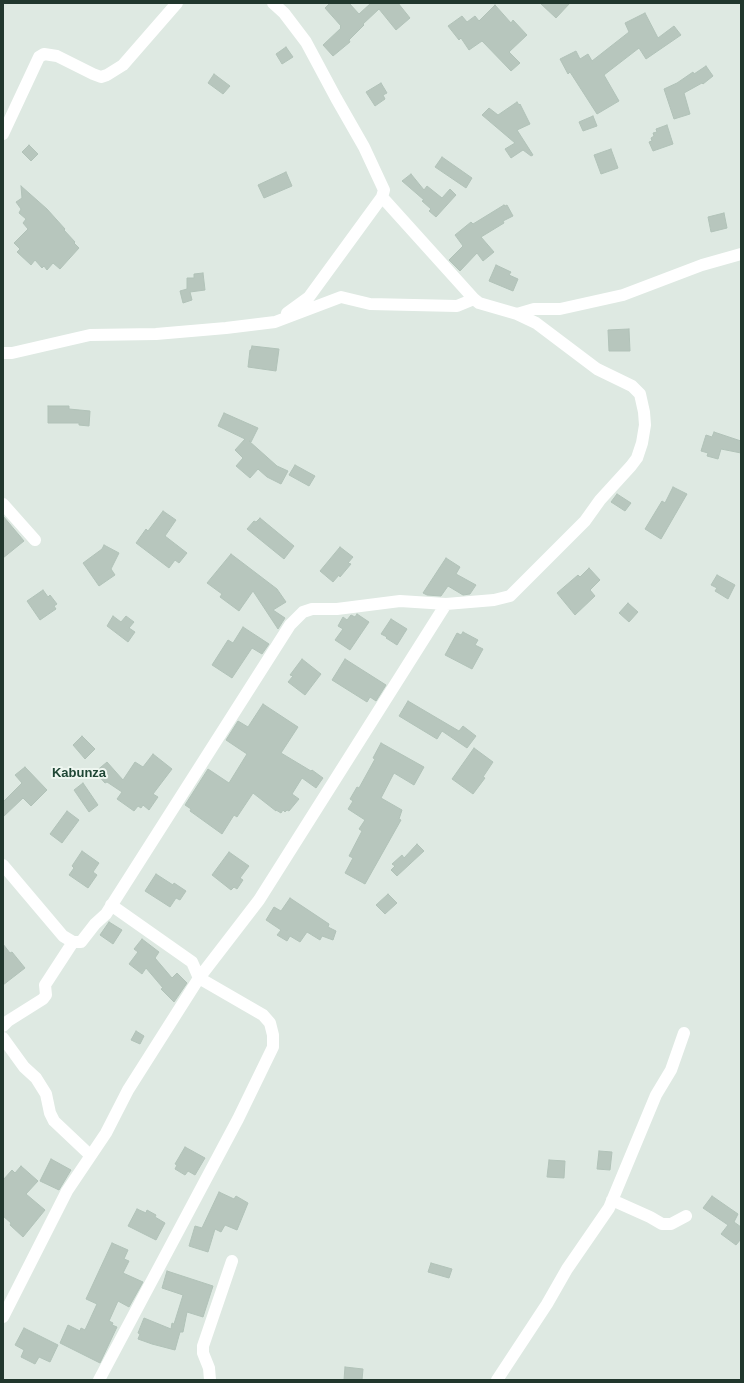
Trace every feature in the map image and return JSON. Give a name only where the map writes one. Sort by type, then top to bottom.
[{"type":"street","points":[[3,134],[39,57],[44,54],[57,56],[93,74],[101,77],[107,75],[123,65],[176,3]]},
{"type":"street","points":[[273,3],[284,13],[306,42],[364,147],[384,190],[382,197],[309,297],[274,322]]},
{"type":"street","points":[[3,865],[63,936],[73,942],[81,942],[95,924],[106,914],[290,625],[303,612],[312,609],[338,609],[400,601],[446,604],[494,600],[510,596],[585,520],[600,500],[637,458],[642,443],[645,425],[640,394],[632,386],[597,369],[536,323],[517,314],[478,302],[474,299],[382,197]]},
{"type":"street","points":[[517,314],[534,309],[560,309],[623,295],[702,266],[741,254]]},
{"type":"street","points":[[3,353],[12,353],[90,335],[156,334],[274,322],[341,297],[370,304],[457,306],[474,299]]},
{"type":"street","points":[[3,504],[35,540]]},
{"type":"street","points":[[3,1317],[66,1191],[106,1133],[128,1090],[199,978],[259,900],[446,604]]},
{"type":"street","points":[[99,1380],[238,1119],[273,1048],[273,1035],[270,1022],[263,1015],[199,978],[192,962],[111,905]]},
{"type":"street","points":[[3,1026],[8,1021],[43,999],[46,995],[45,985],[73,942]]},
{"type":"street","points":[[497,1380],[547,1304],[567,1269],[609,1208],[656,1096],[671,1070],[684,1033]]},
{"type":"street","points":[[3,1038],[24,1068],[36,1078],[46,1094],[50,1113],[54,1121],[90,1155]]},
{"type":"street","points":[[612,1200],[662,1224],[671,1224],[686,1216]]},
{"type":"street","points":[[210,1380],[209,1368],[203,1353],[203,1346],[232,1261]]},
{"type":"building","points":[[330,3],[349,3],[359,14],[371,3],[398,3],[410,18],[396,30],[379,9],[363,24],[364,25],[349,40],[350,42],[333,56],[323,45],[341,28],[341,26],[325,8]]},
{"type":"building","points":[[540,3],[570,3],[556,18]]},
{"type":"building","points":[[495,5],[511,23],[513,20],[527,35],[509,52],[520,63],[511,71],[482,41],[469,50],[461,38],[459,40],[448,26],[462,16],[467,22],[475,16],[479,21]]},
{"type":"building","points":[[645,13],[658,38],[674,26],[681,35],[646,59],[639,48],[604,75],[619,101],[597,114],[570,72],[568,74],[560,59],[576,51],[580,59],[588,54],[592,61],[629,32],[625,23]]},
{"type":"building","points":[[286,47],[293,57],[282,64],[276,54]]},
{"type":"building","points":[[706,66],[713,76],[703,84],[702,83],[684,93],[690,114],[674,119],[664,89],[677,83],[693,72],[694,74]]},
{"type":"building","points":[[214,74],[230,86],[223,94],[208,83]]},
{"type":"building","points":[[381,83],[387,93],[383,95],[385,99],[375,106],[366,92]]},
{"type":"building","points":[[517,102],[519,105],[520,104],[530,124],[517,130],[533,155],[531,156],[523,150],[511,158],[505,149],[515,143],[482,115],[489,108],[498,115]]},
{"type":"building","points":[[593,116],[597,126],[583,131],[579,122]]},
{"type":"building","points":[[667,125],[673,144],[653,151],[649,142],[652,141],[651,138],[654,136],[653,133],[657,132],[656,129]]},
{"type":"building","points":[[29,145],[38,154],[31,161],[22,152]]},
{"type":"building","points":[[611,149],[618,168],[601,174],[594,155]]},
{"type":"building","points":[[442,157],[472,178],[466,188],[435,167]]},
{"type":"building","points":[[286,172],[292,186],[264,198],[258,185]]},
{"type":"building","points":[[411,174],[424,190],[427,186],[442,198],[450,189],[456,195],[436,217],[429,211],[431,209],[422,201],[424,200],[402,181]]},
{"type":"building","points":[[21,186],[47,209],[65,229],[64,230],[79,248],[60,269],[53,263],[47,270],[44,266],[42,268],[35,260],[31,265],[17,252],[20,249],[14,243],[28,229],[23,223],[26,219],[19,213],[21,209],[16,202],[22,198]]},
{"type":"building","points":[[504,205],[507,205],[513,216],[503,221],[504,223],[481,237],[494,252],[483,261],[477,253],[460,271],[449,260],[463,246],[455,235],[471,222],[473,224]]},
{"type":"building","points":[[724,213],[727,228],[711,232],[708,217]]},
{"type":"building","points":[[496,265],[511,272],[509,275],[518,279],[513,291],[489,281]]},
{"type":"building","points":[[203,273],[205,290],[190,292],[192,300],[183,303],[180,291],[187,289],[187,278],[194,278],[194,274]]},
{"type":"building","points":[[629,329],[630,351],[609,351],[608,330]]},
{"type":"building","points":[[252,346],[279,349],[276,371],[248,367],[250,350]]},
{"type":"building","points":[[48,406],[69,406],[69,409],[90,411],[89,426],[79,425],[79,423],[48,423]]},
{"type":"building","points":[[224,413],[258,428],[251,442],[249,441],[277,466],[288,471],[281,484],[267,477],[258,469],[250,478],[236,466],[243,458],[235,450],[245,439],[218,426]]},
{"type":"building","points":[[714,432],[741,441],[741,453],[721,449],[718,459],[707,456],[708,453],[701,451],[706,435],[712,437]]},
{"type":"building","points":[[295,465],[315,476],[309,486],[289,475]]},
{"type":"building","points":[[673,487],[687,494],[661,539],[645,529],[662,501],[665,503]]},
{"type":"building","points":[[617,494],[631,503],[625,511],[611,502]]},
{"type":"building","points":[[163,511],[176,520],[165,536],[187,553],[179,563],[175,560],[169,568],[136,543],[146,529],[148,531]]},
{"type":"building","points":[[3,516],[24,541],[3,558]]},
{"type":"building","points":[[260,518],[294,546],[284,559],[247,529],[254,521],[256,522]]},
{"type":"building","points":[[104,545],[119,553],[111,569],[115,575],[99,586],[83,563],[102,549]]},
{"type":"building","points":[[340,547],[353,557],[348,563],[351,564],[340,577],[339,575],[333,582],[320,571]]},
{"type":"building","points":[[231,554],[277,589],[286,602],[273,610],[285,618],[278,629],[253,591],[239,611],[220,597],[222,594],[207,583]]},
{"type":"building","points":[[446,558],[460,567],[456,574],[476,585],[470,594],[463,595],[448,586],[441,596],[427,595],[423,593]]},
{"type":"building","points":[[589,568],[600,580],[590,590],[595,596],[575,615],[557,593],[578,575],[580,577]]},
{"type":"building","points":[[717,575],[735,585],[728,599],[715,591],[717,588],[711,585]]},
{"type":"building","points":[[43,590],[48,597],[50,595],[57,604],[54,606],[56,609],[40,620],[27,601]]},
{"type":"building","points":[[628,603],[638,612],[629,622],[619,613]]},
{"type":"building","points":[[357,614],[369,622],[350,650],[335,640],[343,629],[338,626],[343,617],[347,620],[351,615],[355,617]]},
{"type":"building","points":[[113,616],[121,622],[126,616],[134,622],[129,628],[135,632],[128,642],[107,626]]},
{"type":"building","points":[[391,619],[407,629],[397,645],[381,634]]},
{"type":"building","points":[[243,627],[269,644],[262,654],[252,648],[232,678],[212,665],[228,640],[233,643]]},
{"type":"building","points":[[463,632],[478,640],[475,645],[483,649],[472,669],[445,655],[457,633],[461,635]]},
{"type":"building","points":[[302,659],[321,674],[305,695],[288,682],[293,676],[290,675]]},
{"type":"building","points":[[345,659],[386,685],[376,701],[370,697],[367,702],[332,680]]},
{"type":"building","points":[[408,701],[459,731],[463,726],[476,736],[467,748],[442,731],[437,739],[399,716]]},
{"type":"building","points":[[263,704],[298,727],[281,753],[311,771],[312,770],[323,778],[316,788],[302,778],[292,794],[299,799],[289,811],[287,810],[285,812],[283,810],[281,813],[276,811],[253,793],[237,817],[234,815],[222,834],[190,811],[191,809],[185,805],[208,769],[229,783],[247,754],[226,740],[238,721],[248,727]]},
{"type":"building","points":[[82,736],[95,749],[85,759],[73,745]]},
{"type":"building","points":[[381,743],[424,767],[414,785],[394,773],[381,798],[402,810],[399,819],[401,820],[365,884],[345,873],[353,858],[349,856],[362,831],[359,829],[365,820],[348,809],[353,801],[350,799],[357,787],[359,788],[375,759],[373,758]]},
{"type":"building","points":[[474,748],[493,762],[483,777],[485,778],[473,794],[452,779]]},
{"type":"building","points":[[153,754],[172,769],[153,794],[158,797],[149,810],[143,805],[141,808],[138,806],[134,811],[117,799],[122,792],[107,782],[105,783],[95,772],[107,762],[123,780],[135,762],[143,767]]},
{"type":"building","points":[[25,767],[47,790],[31,806],[23,798],[3,817],[3,802],[22,783],[15,775]]},
{"type":"building","points":[[83,783],[98,805],[89,812],[74,790]]},
{"type":"building","points":[[67,811],[79,820],[62,843],[50,834]]},
{"type":"building","points":[[417,844],[424,851],[397,876],[391,870],[395,866],[392,864],[402,855],[404,858]]},
{"type":"building","points":[[82,851],[99,863],[93,872],[97,875],[88,888],[69,875],[74,868],[72,866]]},
{"type":"building","points":[[229,852],[249,866],[240,878],[243,880],[237,889],[234,887],[231,890],[212,875]]},
{"type":"building","points":[[156,874],[186,891],[180,900],[176,898],[170,907],[145,891]]},
{"type":"building","points":[[388,894],[397,903],[385,914],[376,905]]},
{"type":"building","points":[[290,898],[329,924],[328,927],[336,931],[333,940],[322,936],[320,940],[307,932],[300,942],[290,936],[287,941],[277,935],[281,930],[266,920],[274,907],[281,911]]},
{"type":"building","points":[[109,922],[122,930],[113,944],[100,935]]},
{"type":"building","points":[[142,939],[159,952],[155,958],[172,978],[177,973],[187,983],[174,1002],[161,989],[163,988],[146,968],[142,974],[129,964],[138,952],[134,949]]},
{"type":"building","points":[[3,944],[10,953],[12,952],[25,968],[3,985]]},
{"type":"building","points":[[136,1031],[144,1036],[140,1044],[131,1040]]},
{"type":"building","points":[[185,1147],[205,1158],[195,1175],[188,1171],[185,1175],[175,1169],[177,1165],[175,1164]]},
{"type":"building","points":[[599,1151],[612,1152],[610,1170],[597,1169]]},
{"type":"building","points":[[51,1159],[71,1170],[59,1190],[40,1181]]},
{"type":"building","points":[[549,1160],[565,1161],[564,1178],[547,1177]]},
{"type":"building","points":[[21,1166],[38,1181],[26,1194],[45,1210],[23,1237],[3,1216],[3,1180],[12,1170],[15,1173]]},
{"type":"building","points":[[219,1192],[234,1199],[236,1196],[248,1203],[237,1230],[225,1225],[221,1232],[215,1229],[208,1252],[189,1246],[195,1226],[202,1228]]},
{"type":"building","points":[[712,1196],[738,1214],[734,1222],[741,1227],[741,1239],[736,1245],[721,1234],[728,1225],[703,1208]]},
{"type":"building","points":[[137,1209],[146,1213],[147,1210],[156,1215],[155,1217],[165,1223],[156,1240],[128,1226]]},
{"type":"building","points":[[112,1243],[128,1250],[124,1259],[129,1261],[123,1273],[143,1282],[129,1307],[118,1301],[109,1321],[113,1323],[112,1325],[117,1327],[100,1363],[60,1343],[68,1325],[80,1331],[81,1328],[85,1330],[97,1304],[86,1299]]},
{"type":"building","points":[[431,1263],[452,1269],[449,1278],[428,1272]]},
{"type":"building","points":[[167,1271],[213,1286],[203,1317],[187,1312],[183,1332],[180,1332],[175,1350],[138,1339],[140,1334],[138,1333],[144,1318],[171,1329],[172,1323],[174,1324],[183,1295],[162,1288]]},
{"type":"building","points":[[24,1328],[58,1345],[50,1362],[39,1357],[35,1364],[21,1357],[24,1350],[15,1345]]},
{"type":"building","points":[[345,1367],[363,1369],[362,1380],[344,1380]]},
{"type":"district","name":"Kabunza","points":[[79,773]]}]
